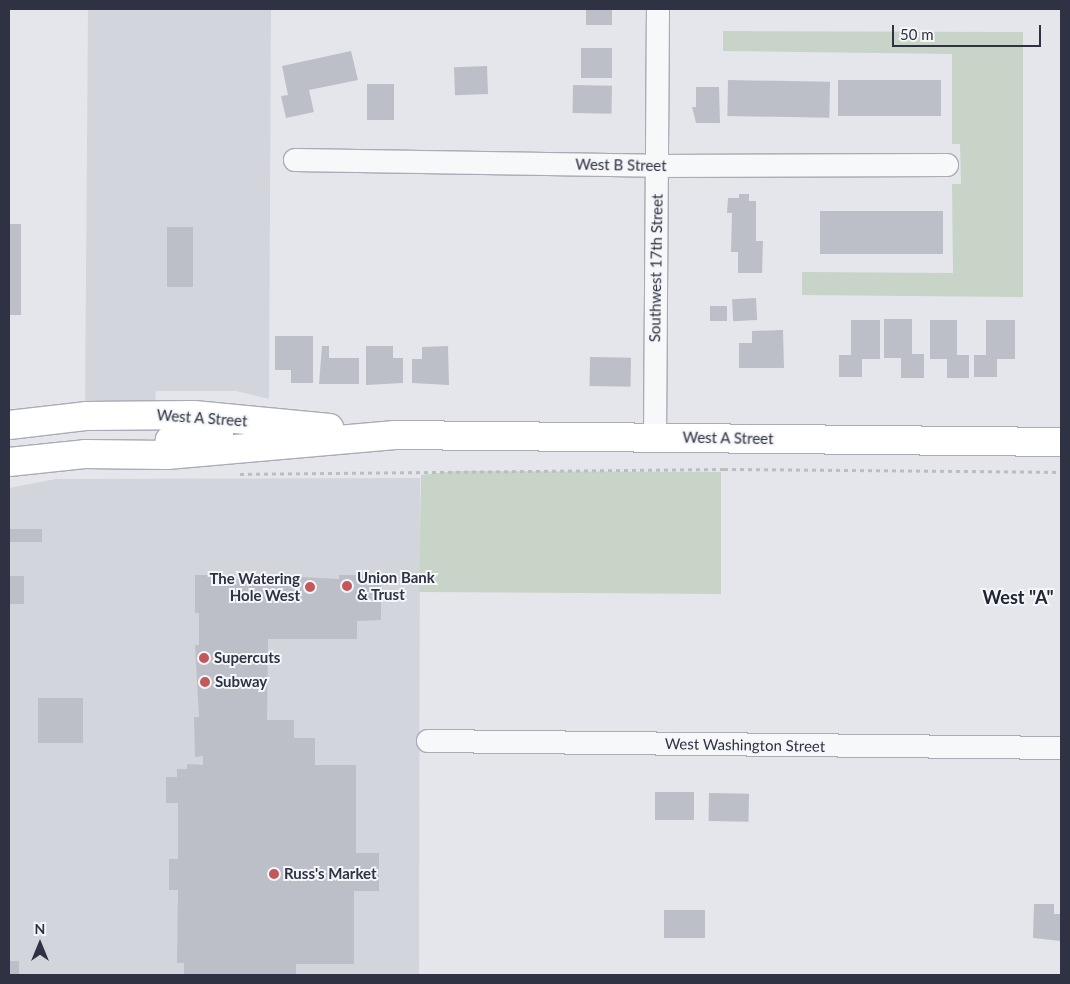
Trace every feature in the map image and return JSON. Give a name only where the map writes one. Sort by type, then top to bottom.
[{"type":"main road","name":"West A Street","points":[[9,425],[36,420],[138,414],[194,414],[395,435],[1061,442]]},
{"type":"main road","points":[[9,450],[45,440],[120,434],[131,429],[138,414]]},
{"type":"main road","points":[[9,462],[85,454],[167,455],[170,440],[176,434],[186,433],[395,435]]},
{"type":"street","name":"Southwest 17th Street","points":[[656,437],[658,9]]},
{"type":"street","name":"West B Street","points":[[295,160],[658,166],[947,165]]},
{"type":"street","name":"West Washington Street","points":[[428,741],[1061,748]]},
{"type":"path","points":[[420,474],[458,470],[724,468],[1061,472]]},
{"type":"shaded area","points":[[88,9],[271,9],[269,399],[236,391],[156,391],[155,408],[85,408]]},
{"type":"shaded area","points":[[420,478],[419,975],[9,975],[9,488],[56,479]]},
{"type":"green space","points":[[723,31],[1023,32],[1023,297],[802,295],[802,272],[953,273],[952,184],[961,184],[960,144],[952,144],[952,54],[723,51]]},
{"type":"green space","points":[[457,471],[721,472],[721,594],[419,592],[421,475]]},
{"type":"building","points":[[586,9],[612,9],[612,25],[586,25]]},
{"type":"building","points":[[581,48],[612,48],[612,78],[581,78]]},
{"type":"building","points":[[351,51],[358,80],[309,90],[314,112],[286,118],[281,96],[288,95],[282,66]]},
{"type":"building","points":[[487,66],[488,94],[455,95],[454,67]]},
{"type":"building","points":[[728,80],[830,82],[829,118],[727,116]]},
{"type":"building","points":[[838,80],[941,80],[941,116],[838,116]]},
{"type":"building","points":[[367,84],[394,84],[394,120],[367,120]]},
{"type":"building","points":[[573,85],[612,86],[612,114],[573,113]]},
{"type":"building","points":[[696,87],[719,87],[720,123],[696,123],[692,107],[696,107]]},
{"type":"building","points":[[739,194],[749,194],[749,201],[756,201],[756,241],[763,241],[762,273],[738,273],[738,252],[731,252],[732,213],[727,213],[728,198],[739,198]]},
{"type":"building","points":[[820,211],[943,211],[943,254],[820,254]]},
{"type":"building","points":[[9,224],[21,224],[21,315],[9,315]]},
{"type":"building","points":[[167,227],[193,227],[193,287],[167,287]]},
{"type":"building","points":[[756,298],[757,320],[733,321],[732,299]]},
{"type":"building","points":[[710,306],[727,306],[727,321],[710,321]]},
{"type":"building","points":[[884,319],[912,319],[912,354],[924,354],[924,378],[901,378],[901,358],[884,358]]},
{"type":"building","points":[[851,320],[880,320],[880,359],[862,359],[862,377],[839,377],[839,355],[851,355]]},
{"type":"building","points":[[930,320],[957,320],[957,355],[969,355],[969,378],[947,378],[947,359],[930,359]]},
{"type":"building","points":[[986,320],[1015,320],[1015,359],[997,359],[997,377],[974,377],[974,355],[986,355]]},
{"type":"building","points":[[783,330],[784,368],[739,368],[739,343],[752,343],[752,331]]},
{"type":"building","points":[[275,336],[313,336],[313,383],[291,383],[291,370],[275,370]]},
{"type":"building","points":[[322,346],[329,346],[329,358],[359,358],[359,384],[319,384]]},
{"type":"building","points":[[366,346],[393,346],[393,358],[403,358],[403,383],[366,385]]},
{"type":"building","points":[[448,346],[449,385],[412,383],[412,359],[422,359],[422,347]]},
{"type":"building","points":[[590,357],[631,358],[630,387],[589,386]]},
{"type":"building","points":[[9,529],[42,529],[42,542],[9,542]]},
{"type":"building","name":"Russ's Market","points":[[195,575],[233,575],[233,579],[266,579],[265,575],[339,579],[339,575],[381,575],[381,620],[357,621],[357,639],[268,639],[267,720],[294,720],[294,738],[315,738],[315,765],[356,765],[356,853],[379,853],[379,891],[354,891],[354,964],[296,964],[296,975],[184,975],[184,963],[177,963],[178,890],[169,890],[169,859],[178,859],[178,803],[166,803],[166,777],[177,777],[177,769],[187,769],[187,764],[203,765],[203,756],[195,757],[194,717],[199,717],[195,645],[199,645],[199,613],[195,613]]},
{"type":"building","points":[[9,576],[24,576],[24,604],[9,604]]},
{"type":"building","points":[[38,698],[83,698],[83,743],[38,743]]},
{"type":"building","points":[[655,792],[694,792],[694,820],[655,820]]},
{"type":"building","points":[[709,793],[749,794],[749,822],[709,821]]},
{"type":"building","points":[[1034,904],[1054,904],[1054,914],[1061,914],[1061,941],[1033,938]]},
{"type":"building","points":[[664,910],[705,910],[705,938],[664,938]]},
{"type":"building","points":[[9,961],[19,961],[19,975],[9,975]]},
{"type":"place","name":"Union Bank & Trust","points":[[347,586]]},
{"type":"place","name":"The Watering Hole West","points":[[310,587]]},
{"type":"place","name":"Supercuts","points":[[204,658]]},
{"type":"place","name":"Subway","points":[[205,682]]},
{"type":"place","name":"Russ's Market","points":[[274,874]]},
{"type":"district","name":"West \"A\"","points":[[1018,597]]}]
